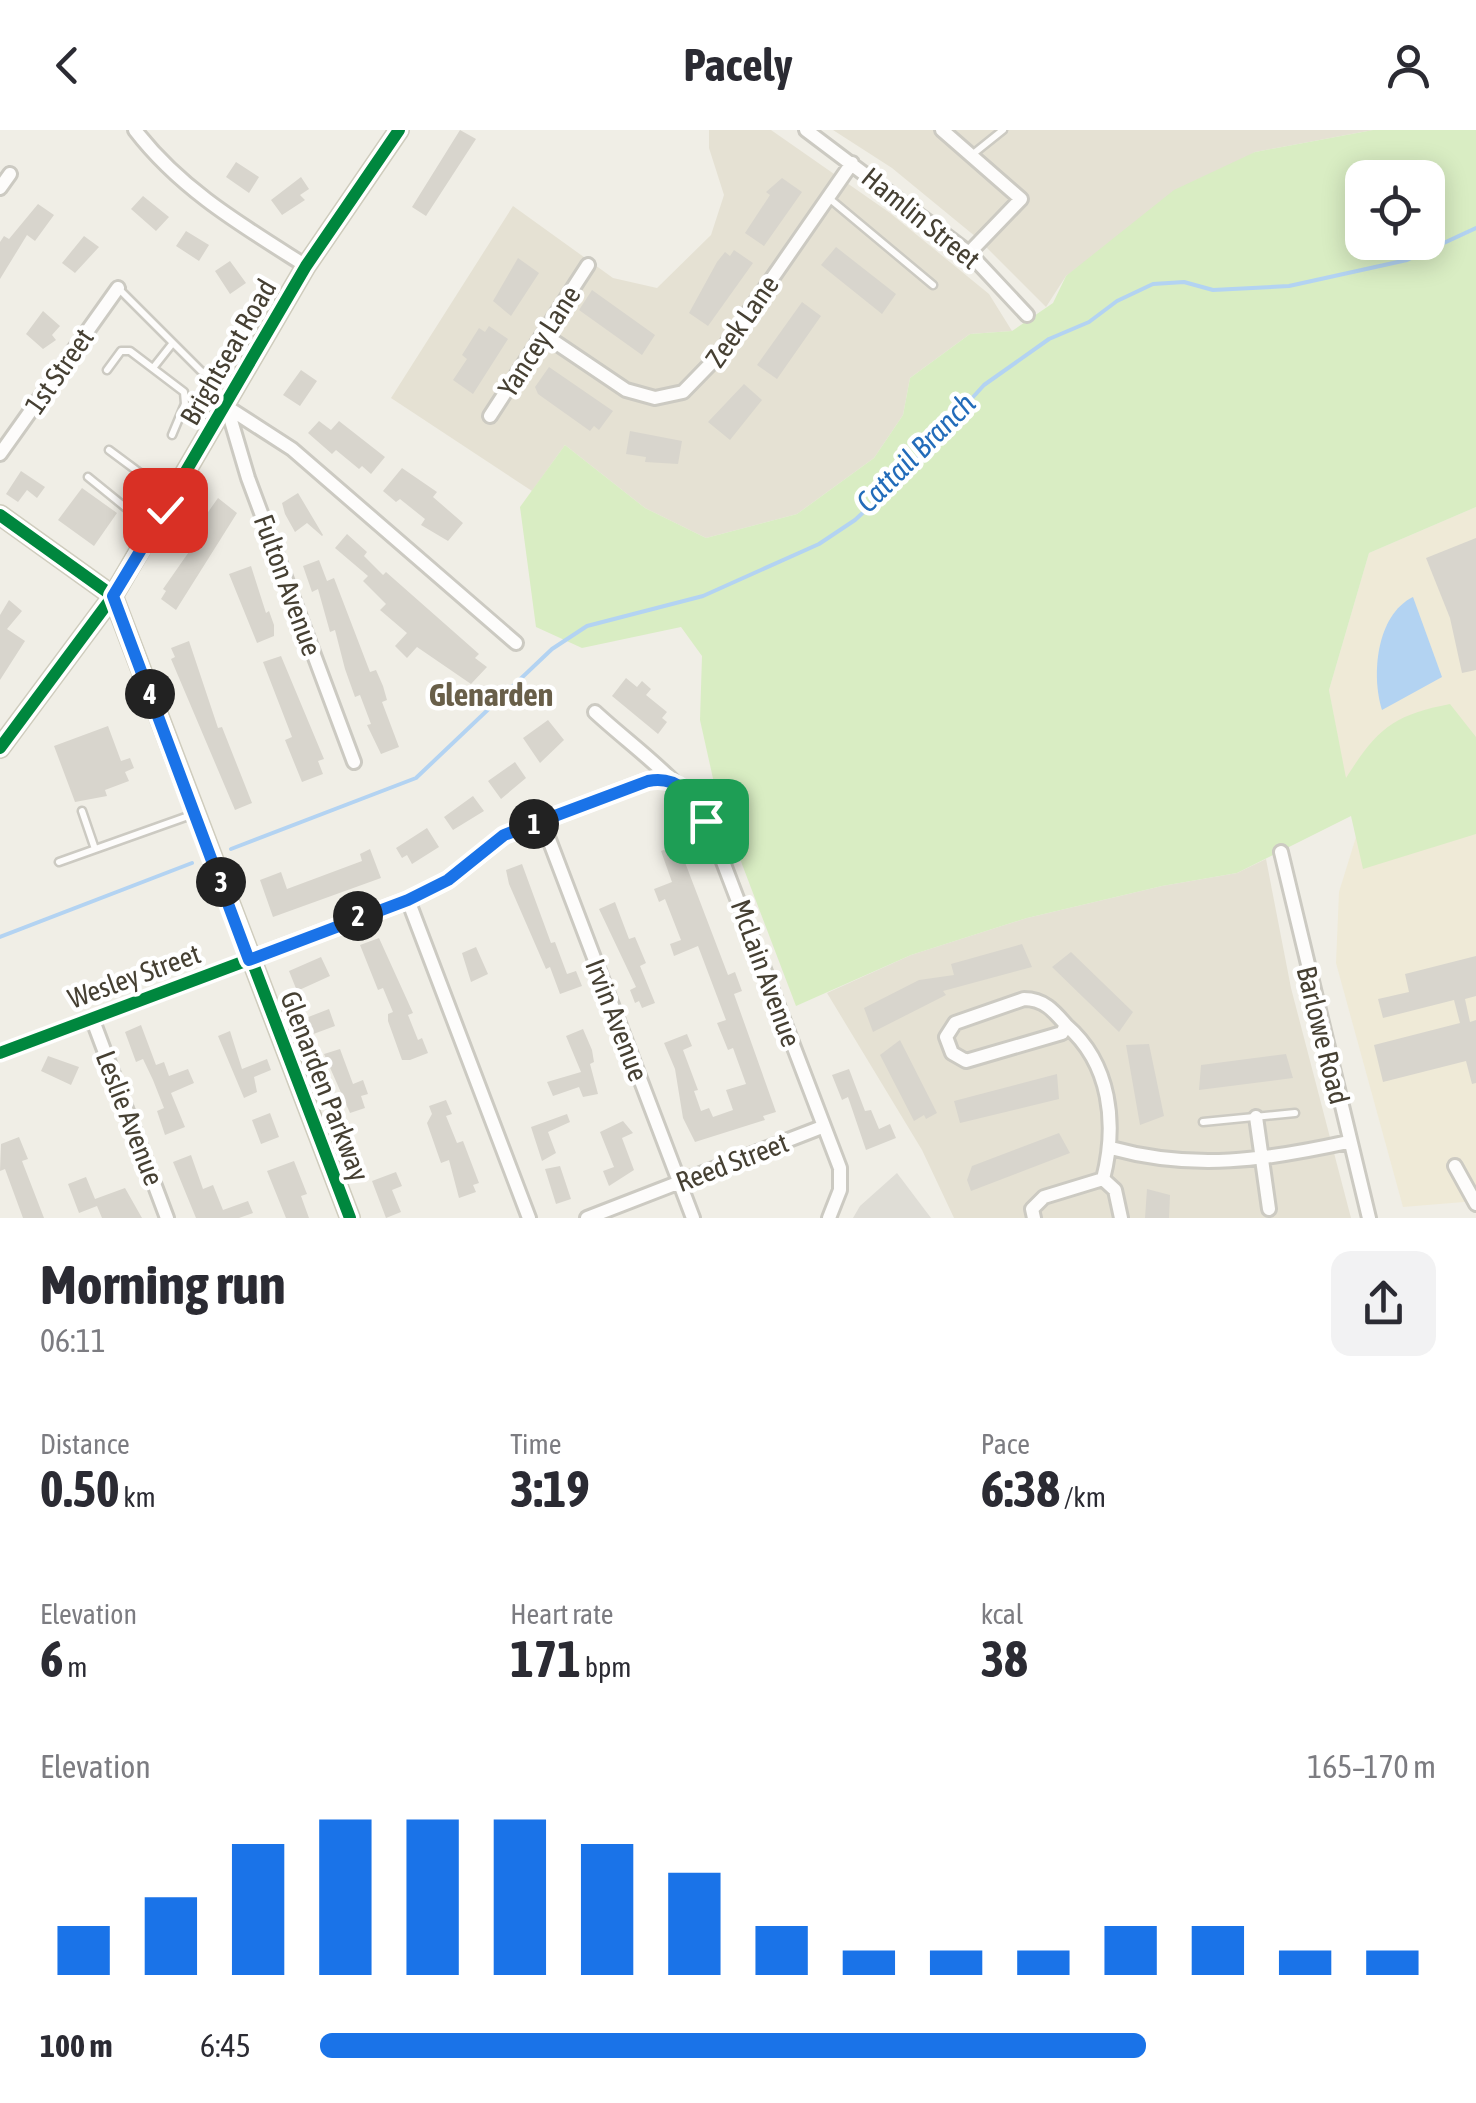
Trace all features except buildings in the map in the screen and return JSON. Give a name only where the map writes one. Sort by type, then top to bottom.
[{"type":"street","points":[[136,130],[182,182],[306,266]]},
{"type":"street","name":"Brightseat Road","points":[[0,748],[113,596],[306,266],[399,130]]},
{"type":"street","name":"Hamlin Street","points":[[806,130],[969,253],[1027,315]]},
{"type":"street","points":[[942,130],[1021,199],[969,253]]},
{"type":"street","name":"Zeek Lane","points":[[543,334],[626,390],[654,398],[683,392],[719,355],[852,163]]},
{"type":"street","points":[[0,188],[10,174]]},
{"type":"street","name":"Yancey Lane","points":[[490,416],[588,265]]},
{"type":"street","name":"1st Street","points":[[0,454],[118,288]]},
{"type":"street","points":[[227,407],[274,434],[516,642]]},
{"type":"street","name":"Fulton Avenue","points":[[227,407],[254,495],[354,762]]},
{"type":"street","points":[[0,515],[113,596]]},
{"type":"street","name":"Glenarden Parkway","points":[[113,596],[350,1218]]},
{"type":"street","name":"McLain Avenue","points":[[596,712],[666,778],[685,790],[712,833],[840,1168],[840,1190],[831,1217]]},
{"type":"street","name":"Wesley Street","points":[[0,1053],[408,900],[448,880],[496,840],[648,781],[666,778]]},
{"type":"street","name":"Irvin Avenue","points":[[542,822],[692,1218]]},
{"type":"street","name":"Barlowe Road","points":[[1281,852],[1369,1218]]},
{"type":"street","points":[[408,900],[529,1218]]},
{"type":"street","points":[[1066,1025],[1056,1038],[966,1061],[952,1053],[946,1037],[955,1023],[1024,999],[1039,1000],[1066,1025],[1096,1062],[1108,1100],[1111,1148],[1103,1179]]},
{"type":"street","name":"Leslie Avenue","points":[[92,1018],[168,1218]]},
{"type":"street","points":[[1256,1117],[1270,1214]]},
{"type":"street","name":"Reed Street","points":[[587,1218],[822,1127]]},
{"type":"street","points":[[1111,1148],[1176,1162],[1260,1161],[1348,1142]]},
{"type":"street","points":[[1455,1166],[1476,1204]]},
{"type":"street","points":[[1034,1218],[1032,1210],[1044,1198],[1103,1179]]},
{"type":"street","points":[[1103,1179],[1116,1190],[1121,1218]]},
{"type":"lane","points":[[971,155],[1004,130]]},
{"type":"lane","points":[[829,198],[933,284]]},
{"type":"lane","points":[[118,288],[201,371],[238,385]]},
{"type":"lane","points":[[153,368],[172,344]]},
{"type":"lane","points":[[107,370],[121,351],[130,350],[184,392],[185,404],[172,435]]},
{"type":"lane","points":[[109,450],[148,479],[129,511]]},
{"type":"lane","points":[[88,477],[152,530]]},
{"type":"lane","points":[[140,494],[165,510]]},
{"type":"lane","points":[[82,811],[95,849]]},
{"type":"lane","points":[[59,862],[195,813]]},
{"type":"lane","points":[[1203,1122],[1295,1113]]},
{"type":"shaded area","points":[[709,130],[771,130],[890,213],[989,294],[1012,331],[970,334],[910,378],[903,415],[874,458],[797,514],[706,538],[645,508],[565,445],[532,491],[391,398],[513,206],[613,278],[657,288],[711,235],[724,195],[709,148]]},
{"type":"shaded area","points":[[833,130],[1373,130],[1255,152],[1066,276],[1046,307],[976,237],[892,168]]},
{"type":"shaded area","points":[[1476,507],[1476,1201],[1403,1207],[1336,963],[1339,892],[1356,837],[1329,690],[1369,553]]},
{"type":"shaded area","points":[[1266,859],[1291,988],[1351,1218],[954,1218],[922,1150],[827,993],[911,955],[1027,918],[1162,886],[1237,873]]},
{"type":"shaded area","points":[[897,1173],[931,1218],[853,1218],[860,1206]]},
{"type":"green space","points":[[1373,130],[1476,130],[1476,507],[1369,553],[1329,690],[1346,778],[1367,747],[1388,727],[1414,713],[1450,704],[1476,737],[1476,834],[1363,869],[1351,816],[1237,873],[1162,886],[1027,918],[911,955],[796,1006],[718,801],[700,720],[702,656],[681,627],[582,648],[536,627],[520,507],[565,445],[645,508],[706,538],[797,514],[874,458],[903,415],[910,378],[970,334],[1012,331],[1053,303],[1066,276],[1174,190],[1255,152]]},
{"type":"water","points":[[1413,597],[1442,677],[1382,710],[1377,664],[1384,632],[1391,617]]},
{"type":"waterway","name":"Cattail Branch","points":[[231,849],[416,778],[552,649],[587,626],[703,596],[819,544],[855,520],[895,483],[984,385],[1049,339],[1089,322],[1117,301],[1153,284],[1184,282],[1213,290],[1289,286],[1407,260],[1476,228]]},
{"type":"waterway","name":"Cattail Branch","points":[[0,937],[192,863]]},
{"type":"cycle path","points":[[0,748],[113,596],[306,266],[399,130]]},
{"type":"cycle path","points":[[0,515],[113,596],[350,1218]]},
{"type":"cycle path","points":[[0,1053],[408,900],[448,880],[505,835],[647,781],[667,779]]},
{"type":"district","name":"Glenarden","points":[[491,695]]},
{"type":"route","points":[[165,510],[113,596],[249,960],[408,900],[448,880],[504,835],[648,781],[666,778],[676,782],[706,821]]}]
